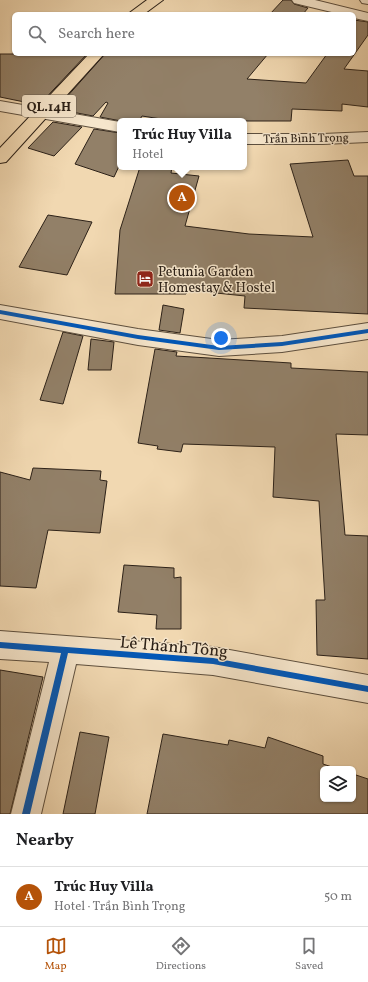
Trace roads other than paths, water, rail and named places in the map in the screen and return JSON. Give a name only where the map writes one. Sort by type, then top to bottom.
[{"type":"main road","points":[[138,12],[156,0]]},
{"type":"main road","name":"QL.14H","points":[[0,158],[95,56]]},
{"type":"street","points":[[299,0],[348,12]]},
{"type":"street","points":[[356,14],[368,17]]},
{"type":"street","points":[[0,106],[117,126]]},
{"type":"street","name":"Trần Bình Trọng","points":[[247,139],[323,139],[368,137]]},
{"type":"street","points":[[0,312],[138,337],[219,348],[282,344],[368,331]]},
{"type":"street","name":"Lê Thánh Tông","points":[[0,645],[213,661],[368,688]]},
{"type":"street","points":[[26,814],[65,651]]},
{"type":"place","name":"Trúc Huy Villa","points":[[182,198]]},
{"type":"place","name":"Petunia Garden Homestay & Hostel","points":[[145,279]]}]
